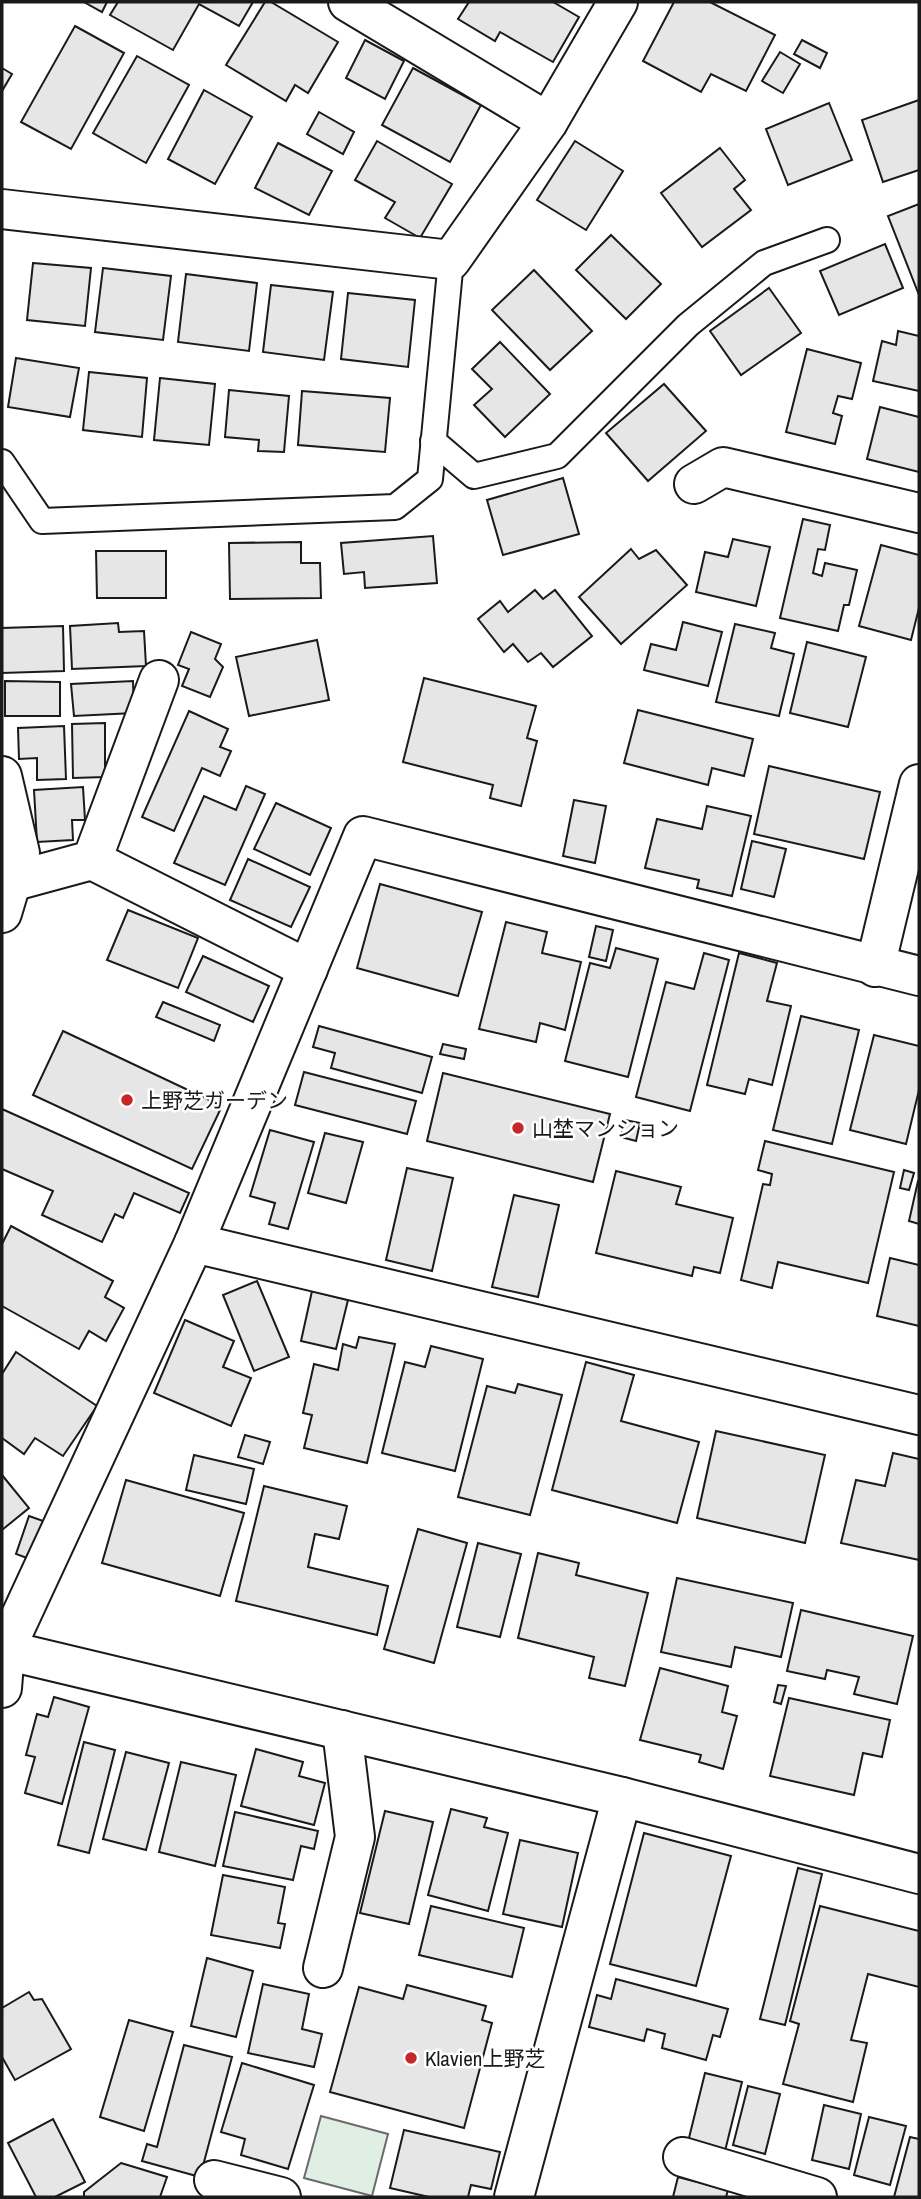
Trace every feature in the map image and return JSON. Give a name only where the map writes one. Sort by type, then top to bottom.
[{"type":"street","points":[[348,2],[548,122]]},
{"type":"street","points":[[2,209],[450,260],[548,122],[618,2]]},
{"type":"street","points":[[694,484],[723,467],[919,513]]},
{"type":"street","points":[[7,897],[92,860],[159,680]]},
{"type":"street","points":[[2,776],[20,853],[7,897]]},
{"type":"street","points":[[875,967],[919,784]]},
{"type":"street","points":[[2,1688],[3,1650],[194,1243],[363,836],[919,976]]},
{"type":"street","points":[[92,860],[308,969]]},
{"type":"street","points":[[194,1243],[919,1415]]},
{"type":"street","points":[[3,1650],[917,1865]]},
{"type":"street","points":[[323,1968],[355,1837],[342,1730]]},
{"type":"street","points":[[514,2197],[622,1797]]},
{"type":"street","points":[[683,2157],[817,2197]]},
{"type":"street","points":[[214,2180],[281,2197]]},
{"type":"lane","points":[[433,441],[474,476],[557,456],[688,325],[754,270],[764,263],[827,240]]},
{"type":"lane","points":[[2,462],[42,521],[395,507],[429,479],[450,260]]},
{"type":"green space","points":[[321,2116],[388,2134],[372,2196],[304,2178]]},
{"type":"building","points":[[84,2],[107,2],[102,12]]},
{"type":"building","points":[[118,2],[253,2],[239,26],[199,4],[173,50],[110,15]]},
{"type":"building","points":[[265,2],[271,2],[338,42],[308,93],[295,85],[286,101],[226,65]]},
{"type":"building","points":[[469,2],[553,2],[579,17],[553,62],[500,32],[495,41],[458,19]]},
{"type":"building","points":[[674,2],[710,2],[775,35],[746,91],[711,74],[701,92],[643,61]]},
{"type":"building","points":[[75,26],[124,53],[71,149],[21,122]]},
{"type":"building","points":[[365,40],[404,61],[385,99],[346,78]]},
{"type":"building","points":[[802,40],[827,53],[820,68],[794,54]]},
{"type":"building","points":[[780,52],[800,64],[783,93],[762,81]]},
{"type":"building","points":[[137,56],[189,85],[146,163],[93,133]]},
{"type":"building","points":[[2,68],[12,74],[2,91]]},
{"type":"building","points":[[413,68],[481,105],[450,162],[382,125]]},
{"type":"building","points":[[204,90],[252,117],[215,184],[168,159]]},
{"type":"building","points":[[919,100],[919,170],[883,182],[862,120]]},
{"type":"building","points":[[829,103],[852,160],[788,185],[766,129]]},
{"type":"building","points":[[319,112],[354,132],[343,154],[307,134]]},
{"type":"building","points":[[377,141],[452,184],[420,238],[385,218],[395,202],[355,180]]},
{"type":"building","points":[[575,141],[623,171],[586,230],[537,200]]},
{"type":"building","points":[[278,143],[332,171],[309,215],[255,188]]},
{"type":"building","points":[[720,148],[745,180],[734,189],[751,210],[702,247],[661,193]]},
{"type":"building","points":[[919,204],[919,295],[888,216]]},
{"type":"building","points":[[611,235],[661,284],[626,319],[576,270]]},
{"type":"building","points":[[885,244],[903,288],[839,315],[820,271]]},
{"type":"building","points":[[33,263],[91,268],[85,326],[27,320]]},
{"type":"building","points":[[103,268],[171,276],[163,340],[95,332]]},
{"type":"building","points":[[534,270],[592,331],[550,370],[492,310]]},
{"type":"building","points":[[186,274],[257,283],[249,351],[178,342]]},
{"type":"building","points":[[271,285],[333,292],[324,360],[263,352]]},
{"type":"building","points":[[769,288],[801,333],[741,375],[710,331]]},
{"type":"building","points":[[348,293],[415,300],[408,367],[341,359]]},
{"type":"building","points":[[898,331],[919,336],[919,391],[873,381],[882,341],[896,345]]},
{"type":"building","points":[[500,342],[550,394],[505,437],[474,405],[492,389],[472,369]]},
{"type":"building","points":[[807,349],[861,363],[852,399],[838,396],[833,413],[842,416],[835,444],[786,432]]},
{"type":"building","points":[[16,358],[79,368],[70,417],[8,407]]},
{"type":"building","points":[[89,372],[147,378],[142,437],[83,430]]},
{"type":"building","points":[[160,378],[215,384],[209,445],[154,440]]},
{"type":"building","points":[[664,384],[706,431],[648,481],[606,433]]},
{"type":"building","points":[[229,390],[289,396],[284,452],[258,451],[259,440],[225,437]]},
{"type":"building","points":[[302,391],[390,398],[385,452],[298,445]]},
{"type":"building","points":[[880,407],[919,417],[919,472],[867,459]]},
{"type":"building","points":[[563,478],[579,534],[503,555],[487,500]]},
{"type":"building","points":[[803,519],[830,525],[825,550],[818,549],[813,573],[822,576],[825,563],[857,570],[849,605],[844,605],[838,631],[780,618]]},
{"type":"building","points":[[433,536],[437,583],[365,588],[364,572],[344,574],[341,543]]},
{"type":"building","points":[[733,539],[770,547],[756,606],[696,592],[705,552],[728,557]]},
{"type":"building","points":[[301,542],[301,563],[320,563],[321,598],[230,599],[229,543]]},
{"type":"building","points":[[881,545],[919,555],[919,608],[911,640],[859,626]]},
{"type":"building","points":[[631,549],[639,559],[656,550],[687,585],[621,644],[579,597]]},
{"type":"building","points":[[96,551],[166,551],[166,598],[97,598]]},
{"type":"building","points":[[535,590],[543,599],[555,590],[592,636],[553,667],[541,653],[528,662],[513,644],[504,652],[478,619],[500,601],[508,612]]},
{"type":"building","points":[[683,622],[722,632],[708,686],[644,670],[651,644],[676,650]]},
{"type":"building","points":[[118,623],[119,632],[144,631],[146,666],[72,669],[70,626]]},
{"type":"building","points":[[735,624],[775,633],[771,648],[794,654],[779,716],[716,702]]},
{"type":"building","points":[[63,626],[64,671],[2,673],[2,628]]},
{"type":"building","points":[[191,632],[221,644],[215,659],[223,667],[210,697],[182,686],[189,669],[178,665]]},
{"type":"building","points":[[317,640],[329,700],[249,716],[236,657]]},
{"type":"building","points":[[807,642],[866,657],[848,727],[790,713]]},
{"type":"building","points":[[424,678],[536,706],[527,738],[537,741],[521,806],[490,798],[493,785],[403,762]]},
{"type":"building","points":[[5,681],[60,682],[60,716],[5,716]]},
{"type":"building","points":[[133,681],[134,713],[74,716],[71,684]]},
{"type":"building","points":[[638,710],[753,739],[744,776],[712,768],[708,785],[624,763]]},
{"type":"building","points":[[189,711],[228,729],[220,747],[231,751],[220,776],[202,768],[174,831],[142,817]]},
{"type":"building","points":[[105,723],[105,777],[73,778],[72,724]]},
{"type":"building","points":[[64,726],[66,779],[37,780],[37,758],[19,759],[18,728]]},
{"type":"building","points":[[769,766],[880,792],[864,859],[754,834]]},
{"type":"building","points":[[246,786],[265,794],[225,885],[174,863],[204,796],[236,810]]},
{"type":"building","points":[[83,787],[85,820],[72,820],[73,840],[37,842],[34,790]]},
{"type":"building","points":[[574,800],[606,806],[595,863],[563,856]]},
{"type":"building","points":[[276,803],[331,828],[310,875],[254,849]]},
{"type":"building","points":[[707,806],[751,816],[732,896],[697,888],[699,880],[645,868],[657,819],[702,829]]},
{"type":"building","points":[[752,841],[786,849],[774,897],[741,889]]},
{"type":"building","points":[[248,859],[310,887],[291,927],[230,900]]},
{"type":"building","points":[[380,884],[482,912],[458,996],[357,968]]},
{"type":"building","points":[[128,910],[198,938],[178,988],[107,960]]},
{"type":"building","points":[[506,922],[547,932],[542,953],[581,962],[565,1030],[540,1023],[536,1042],[479,1029]]},
{"type":"building","points":[[596,926],[613,930],[606,961],[589,957]]},
{"type":"building","points":[[616,948],[658,959],[628,1077],[565,1061],[590,963],[610,968]]},
{"type":"building","points":[[704,953],[729,960],[690,1111],[636,1097],[666,982],[694,989]]},
{"type":"building","points":[[739,953],[777,963],[767,1001],[791,1006],[772,1085],[749,1079],[745,1094],[707,1085]]},
{"type":"building","points":[[203,956],[269,986],[253,1022],[186,992]]},
{"type":"building","points":[[163,1002],[220,1025],[214,1041],[156,1017]]},
{"type":"building","points":[[801,1016],[859,1030],[832,1144],[773,1130]]},
{"type":"building","points":[[319,1026],[432,1057],[422,1093],[331,1068],[335,1053],[313,1047]]},
{"type":"building","name":"上野芝ガーデン","points":[[63,1031],[222,1106],[192,1169],[33,1095]]},
{"type":"building","points":[[874,1035],[919,1046],[919,1090],[906,1144],[850,1130]]},
{"type":"building","points":[[443,1044],[466,1049],[464,1059],[440,1054]]},
{"type":"building","points":[[304,1072],[416,1101],[407,1134],[295,1105]]},
{"type":"building","name":"山埜マンション","points":[[443,1073],[610,1114],[593,1182],[427,1141]]},
{"type":"building","points":[[2,1109],[189,1193],[180,1213],[134,1193],[123,1218],[115,1214],[102,1242],[42,1215],[53,1191],[2,1169]]},
{"type":"building","points":[[625,1120],[640,1123],[636,1141],[621,1137]]},
{"type":"building","points":[[270,1130],[314,1142],[288,1229],[269,1224],[275,1203],[250,1196]]},
{"type":"building","points":[[325,1133],[363,1142],[346,1203],[308,1193]]},
{"type":"building","points":[[765,1141],[894,1172],[868,1283],[778,1262],[772,1288],[741,1280],[763,1184],[770,1185],[772,1174],[758,1170]]},
{"type":"building","points":[[407,1168],[453,1178],[432,1271],[386,1260]]},
{"type":"building","points":[[904,1170],[914,1173],[909,1190],[900,1188]]},
{"type":"building","points":[[616,1171],[681,1187],[676,1204],[733,1218],[720,1273],[694,1267],[692,1276],[596,1253]]},
{"type":"building","points":[[919,1181],[919,1224],[909,1221]]},
{"type":"building","points":[[514,1195],[559,1205],[538,1297],[492,1287]]},
{"type":"building","points":[[11,1226],[113,1281],[105,1297],[124,1308],[106,1341],[89,1331],[79,1349],[2,1306],[2,1244]]},
{"type":"building","points":[[890,1258],[919,1265],[919,1326],[877,1316]]},
{"type":"building","points":[[257,1281],[289,1357],[254,1371],[223,1295]]},
{"type":"building","points":[[312,1291],[348,1300],[336,1349],[301,1341]]},
{"type":"building","points":[[185,1320],[234,1341],[223,1367],[251,1378],[231,1426],[154,1393]]},
{"type":"building","points":[[359,1337],[395,1344],[367,1463],[304,1448],[312,1415],[303,1413],[314,1364],[338,1370],[343,1344],[356,1348]]},
{"type":"building","points":[[431,1346],[483,1359],[455,1471],[382,1453],[405,1362],[425,1367]]},
{"type":"building","points":[[16,1352],[97,1406],[63,1456],[35,1438],[24,1454],[2,1438],[2,1374]]},
{"type":"building","points":[[586,1362],[634,1375],[621,1421],[699,1442],[677,1523],[552,1490]]},
{"type":"building","points":[[518,1384],[562,1395],[530,1515],[458,1497],[487,1386],[515,1393]]},
{"type":"building","points":[[716,1431],[825,1455],[805,1543],[697,1518]]},
{"type":"building","points":[[245,1435],[270,1442],[263,1464],[238,1457]]},
{"type":"building","points":[[893,1453],[919,1459],[919,1560],[841,1543],[856,1480],[885,1486]]},
{"type":"building","points":[[194,1455],[254,1469],[246,1504],[186,1490]]},
{"type":"building","points":[[2,1475],[29,1508],[2,1530]]},
{"type":"building","points":[[126,1480],[244,1513],[220,1596],[102,1563]]},
{"type":"building","points":[[264,1486],[347,1506],[339,1539],[315,1534],[308,1567],[388,1586],[377,1635],[236,1601]]},
{"type":"building","points":[[29,1516],[49,1523],[35,1561],[16,1554]]},
{"type":"building","points":[[418,1529],[467,1543],[434,1663],[384,1649]]},
{"type":"building","points":[[478,1543],[521,1554],[500,1637],[457,1627]]},
{"type":"building","points":[[538,1553],[579,1563],[576,1575],[648,1593],[625,1686],[589,1678],[594,1657],[518,1638]]},
{"type":"building","points":[[677,1578],[793,1603],[781,1657],[735,1647],[731,1667],[661,1652]]},
{"type":"building","points":[[801,1610],[913,1636],[897,1704],[854,1694],[859,1677],[827,1670],[825,1679],[787,1671]]},
{"type":"building","points":[[660,1668],[728,1686],[722,1712],[737,1716],[723,1769],[699,1762],[701,1755],[640,1740]]},
{"type":"building","points":[[778,1685],[786,1686],[781,1704],[774,1702]]},
{"type":"building","points":[[54,1697],[89,1707],[62,1804],[25,1793],[35,1757],[26,1755],[37,1714],[48,1717]]},
{"type":"building","points":[[789,1698],[890,1720],[882,1757],[863,1753],[854,1795],[770,1776]]},
{"type":"building","points":[[84,1742],[115,1750],[89,1853],[58,1845]]},
{"type":"building","points":[[256,1749],[303,1762],[299,1776],[325,1783],[314,1825],[241,1806]]},
{"type":"building","points":[[126,1752],[169,1763],[146,1850],[103,1839]]},
{"type":"building","points":[[181,1762],[236,1775],[215,1866],[159,1852]]},
{"type":"building","points":[[451,1809],[487,1818],[484,1827],[508,1833],[488,1911],[428,1895]]},
{"type":"building","points":[[385,1811],[433,1822],[409,1924],[360,1913]]},
{"type":"building","points":[[235,1812],[318,1831],[314,1849],[301,1846],[293,1880],[223,1866]]},
{"type":"building","points":[[644,1833],[731,1856],[696,1986],[610,1964]]},
{"type":"building","points":[[520,1840],[578,1853],[562,1927],[503,1914]]},
{"type":"building","points":[[798,1868],[822,1874],[785,2025],[760,2019]]},
{"type":"building","points":[[223,1875],[285,1887],[278,1923],[285,1924],[280,1948],[211,1935]]},
{"type":"building","points":[[431,1906],[524,1928],[512,1977],[419,1955]]},
{"type":"building","points":[[820,1906],[919,1931],[919,1987],[868,1974],[851,2040],[867,2043],[853,2102],[783,2084],[799,2024],[790,2021]]},
{"type":"building","points":[[207,1958],[253,1971],[236,2037],[191,2026]]},
{"type":"building","points":[[616,1979],[728,2009],[720,2037],[713,2035],[706,2060],[662,2048],[665,2034],[647,2029],[644,2041],[589,2027],[597,1995],[611,1999]]},
{"type":"building","points":[[263,1984],[309,1994],[302,2029],[322,2034],[314,2067],[248,2053]]},
{"type":"building","name":"Klavien上野芝","points":[[407,1985],[486,2006],[482,2020],[492,2023],[464,2128],[330,2092],[359,1987],[403,1999]]},
{"type":"building","points":[[29,1992],[34,2000],[42,1999],[71,2049],[15,2080],[2,2057],[2,2008]]},
{"type":"building","points":[[129,2020],[173,2032],[144,2131],[100,2117]]},
{"type":"building","points":[[184,2045],[232,2057],[200,2177],[142,2161],[147,2144],[157,2147]]},
{"type":"building","points":[[242,2063],[314,2085],[288,2169],[241,2155],[245,2139],[221,2132]]},
{"type":"building","points":[[705,2073],[742,2082],[725,2151],[688,2142]]},
{"type":"building","points":[[748,2086],[780,2094],[765,2154],[733,2145]]},
{"type":"building","points":[[824,2105],[861,2114],[849,2169],[812,2160]]},
{"type":"building","points":[[869,2117],[906,2126],[890,2185],[854,2175]]},
{"type":"building","points":[[53,2119],[85,2182],[55,2197],[36,2197],[8,2143]]},
{"type":"building","points":[[404,2130],[500,2152],[491,2189],[471,2185],[468,2197],[429,2197],[390,2188]]},
{"type":"building","points":[[910,2137],[919,2139],[919,2197],[894,2197]]},
{"type":"building","points":[[121,2163],[167,2177],[160,2197],[84,2197],[84,2192]]},
{"type":"building","points":[[678,2177],[728,2190],[726,2197],[673,2197]]},
{"type":"place","name":"上野芝ガーデン","points":[[127,1100]]},
{"type":"place","name":"山埜マンション","points":[[518,1128]]},
{"type":"place","name":"Klavien上野芝","points":[[411,2058]]}]
